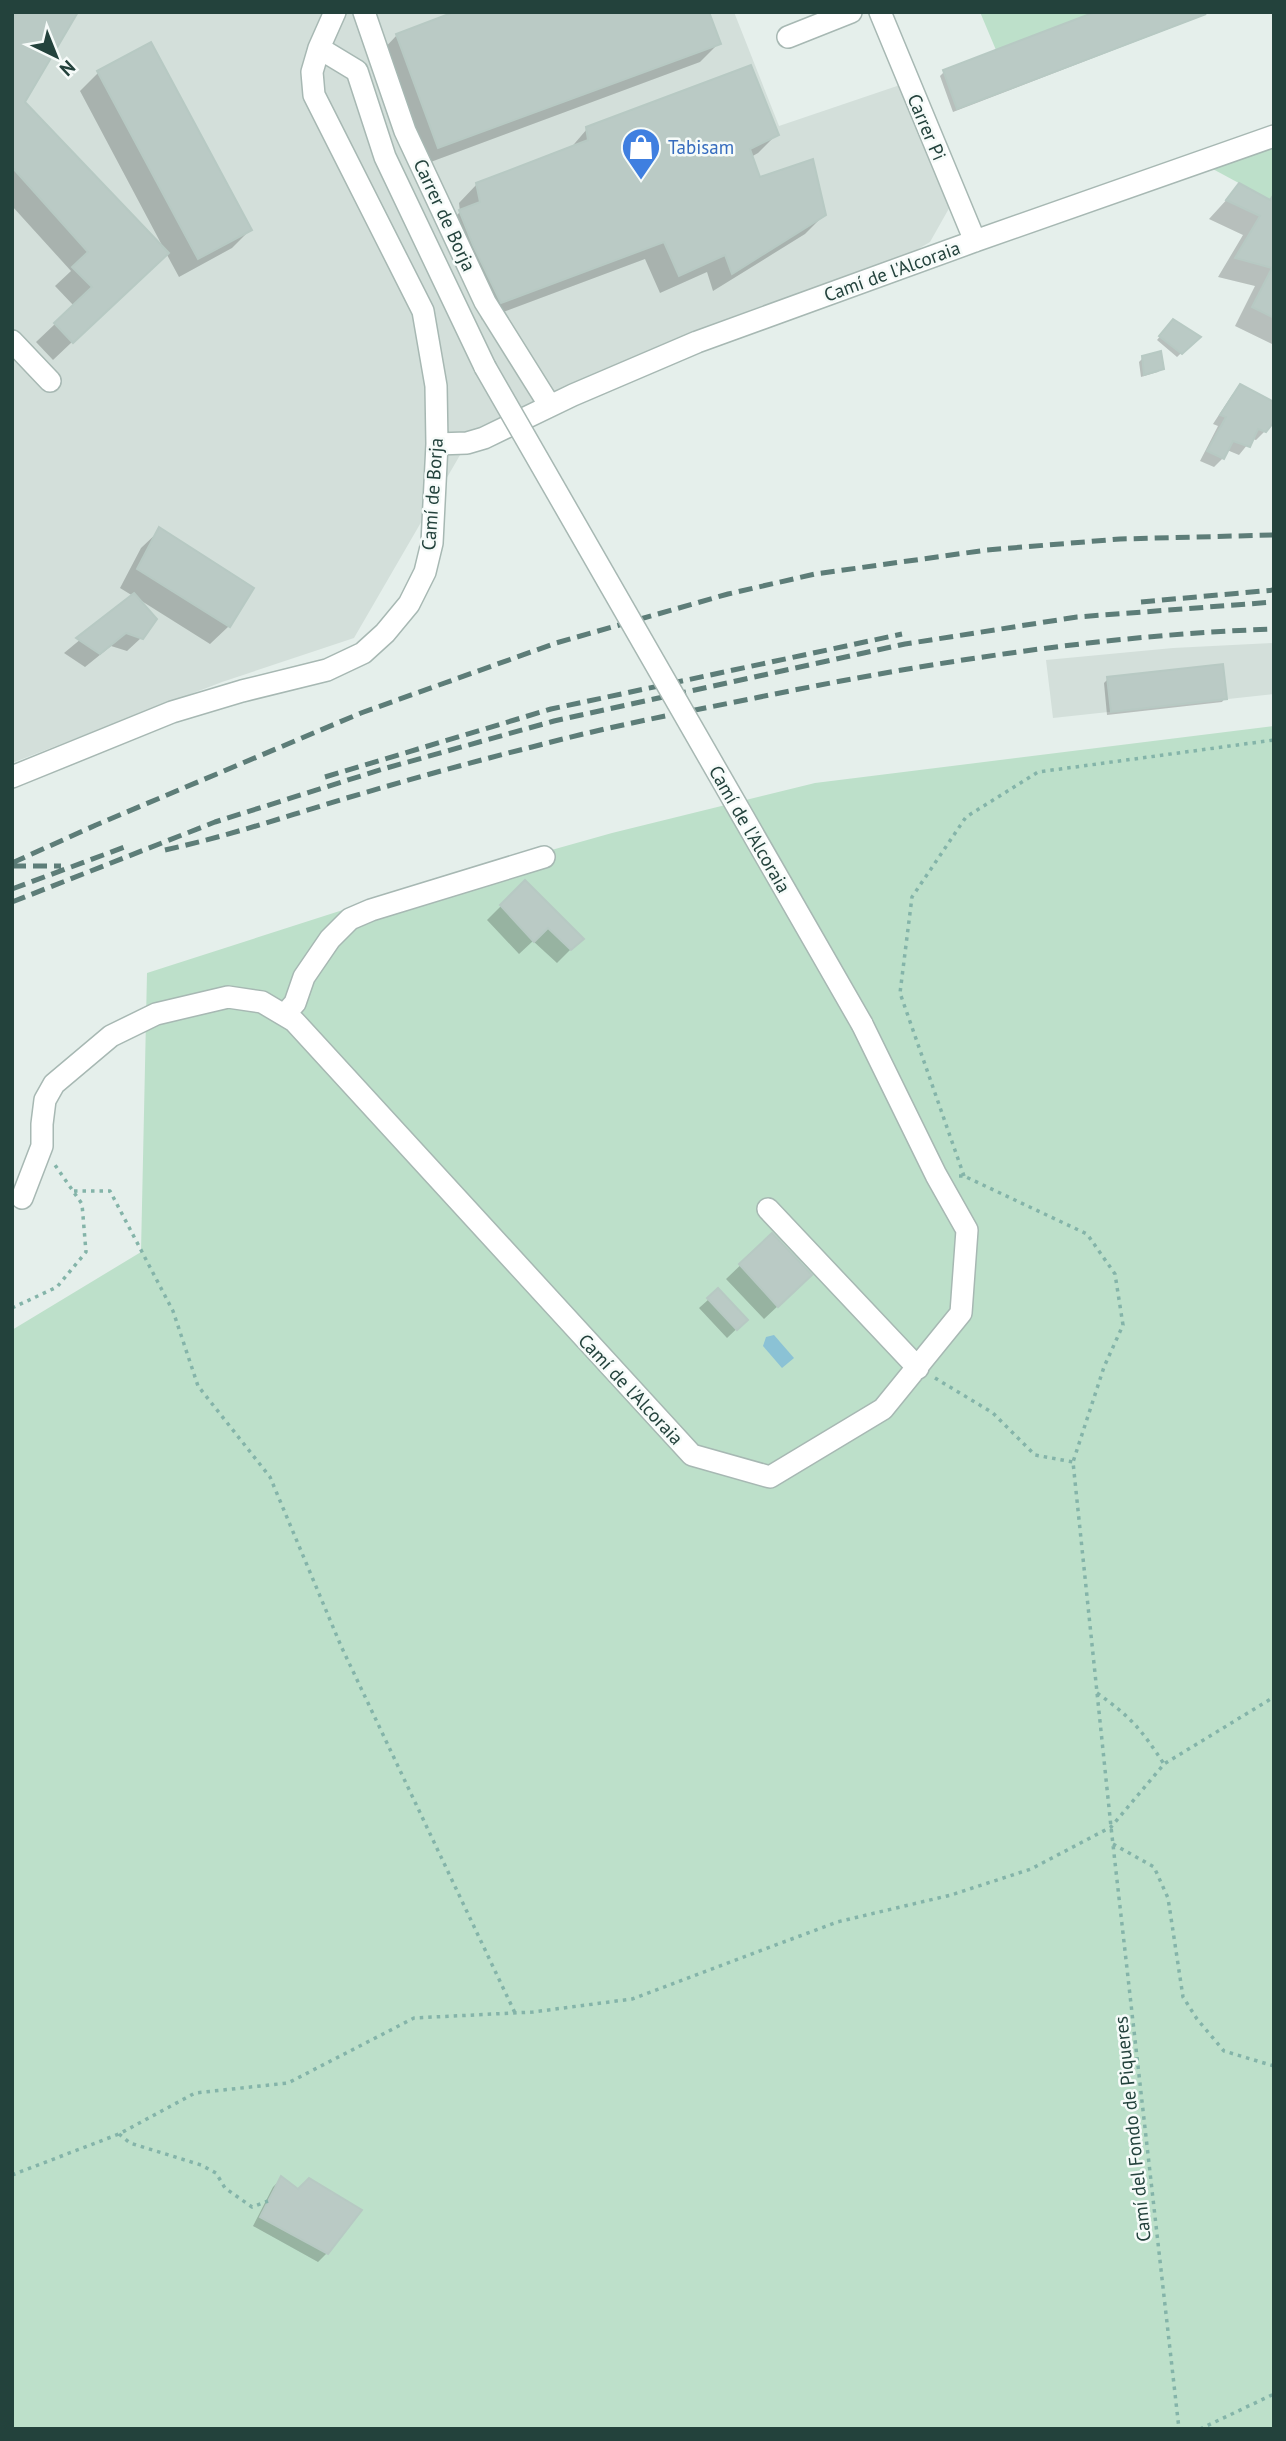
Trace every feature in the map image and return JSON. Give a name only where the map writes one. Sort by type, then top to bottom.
[{"type":"street","name":"Camí de Borja","points":[[12,777],[172,712],[327,670],[363,653],[385,633],[409,604],[425,572],[432,543],[437,444],[436,386],[423,311],[314,95],[312,72],[335,12]]},
{"type":"street","name":"Carrer de Borja","points":[[364,12],[405,131],[485,302],[550,406]]},
{"type":"street","points":[[788,37],[851,12]]},
{"type":"street","name":"Carrer Pi","points":[[880,12],[975,241]]},
{"type":"street","name":"Camí de l'Alcoraia","points":[[22,1198],[43,1146],[45,1100],[54,1084],[111,1037],[156,1014],[228,997],[262,1002],[294,1021],[692,1455],[771,1477],[883,1409],[961,1313],[967,1230],[936,1175],[862,1024],[485,368],[385,158],[357,71],[319,48]]},
{"type":"street","name":"Camí de l'Alcoraia","points":[[437,444],[467,443],[697,342],[1274,136]]},
{"type":"street","points":[[12,341],[50,381]]},
{"type":"street","points":[[285,1014],[295,1003],[307,972],[331,939],[350,919],[370,910],[544,857]]},
{"type":"street","points":[[768,1209],[918,1368]]},
{"type":"path","points":[[964,1177],[900,993],[912,897],[966,817],[1038,772],[1274,740]]},
{"type":"path","points":[[12,1308],[57,1287],[86,1252],[82,1204],[43,1146]]},
{"type":"path","points":[[918,1368],[993,1413],[1034,1455],[1073,1462],[1104,1367],[1123,1325],[1115,1274],[1087,1234],[964,1177],[936,1175]]},
{"type":"path","points":[[74,1191],[110,1191],[173,1311],[198,1386],[271,1477],[341,1647],[515,2013]]},
{"type":"path","name":"Camí del Fondo de Piqueres","points":[[1073,1462],[1179,2429]]},
{"type":"path","points":[[1097,1693],[1120,1709],[1140,1728],[1164,1764]]},
{"type":"path","points":[[12,2175],[119,2134],[195,2093],[288,2082],[414,2018],[515,2013],[632,1999],[837,1922],[951,1895],[1031,1868],[1111,1827],[1164,1764],[1274,1697]]},
{"type":"path","points":[[1114,1844],[1154,1867],[1159,1877],[1168,1898],[1183,1997],[1197,2019],[1224,2051],[1274,2066]]},
{"type":"path","points":[[119,2134],[130,2143],[201,2165],[216,2173],[225,2188],[252,2207],[268,2201]]},
{"type":"path","points":[[1200,2429],[1274,2394]]},
{"type":"shaded area","points":[[12,12],[734,12],[779,126],[900,85],[956,196],[930,242],[863,282],[467,443],[354,638],[222,682],[12,763]]},
{"type":"shaded area","points":[[1274,643],[1274,694],[1053,718],[1046,660],[1173,648]]},
{"type":"green space","points":[[980,12],[1095,12],[996,50]]},
{"type":"green space","points":[[1274,146],[1274,202],[1211,168]]},
{"type":"green space","points":[[1274,726],[1274,2429],[12,2429],[12,1330],[141,1252],[147,973],[374,900],[612,833],[815,783]]},
{"type":"water","points":[[774,1335],[794,1358],[782,1368],[763,1346],[766,1337]]},
{"type":"building","points":[[12,12],[78,12],[25,102],[169,253],[73,343],[54,323],[92,287],[72,267],[88,252],[12,167]]},
{"type":"building","points":[[454,12],[709,12],[721,44],[438,148],[396,34]]},
{"type":"building","points":[[1095,12],[1206,14],[957,109],[943,70]]},
{"type":"building","points":[[151,42],[252,230],[198,259],[97,71]]},
{"type":"building","points":[[751,65],[779,135],[750,149],[760,177],[813,159],[826,215],[732,274],[725,255],[679,276],[664,242],[501,303],[459,210],[480,202],[476,183],[588,140],[586,127]]},
{"type":"building","points":[[1239,183],[1270,200],[1274,194],[1274,318],[1252,307],[1272,268],[1235,258],[1260,216],[1226,200]]},
{"type":"building","points":[[1173,319],[1201,337],[1182,354],[1159,336]]},
{"type":"building","points":[[1161,351],[1164,369],[1144,375],[1142,356]]},
{"type":"building","points":[[1240,384],[1274,402],[1274,422],[1266,432],[1258,429],[1250,447],[1233,441],[1224,459],[1207,451],[1226,417],[1220,415]]},
{"type":"building","points":[[159,527],[254,588],[230,627],[137,569]]},
{"type":"building","points":[[134,593],[157,619],[143,639],[126,633],[100,654],[76,638]]},
{"type":"building","points":[[1223,664],[1227,699],[1111,712],[1107,677]]},
{"type":"building","points":[[525,880],[584,939],[571,950],[548,928],[534,942],[500,905]]},
{"type":"building","points":[[772,1233],[812,1275],[778,1307],[739,1264]]},
{"type":"building","points":[[718,1288],[748,1320],[737,1330],[707,1298]]},
{"type":"building","points":[[281,2176],[298,2189],[309,2178],[362,2210],[328,2254],[260,2217]]},
{"type":"railway","points":[[12,863],[361,713],[556,643],[728,594],[815,574],[987,550],[1120,539],[1274,535]]},
{"type":"railway","points":[[1141,602],[1274,590]]},
{"type":"railway","points":[[12,902],[215,822],[383,769],[554,721],[905,644],[1077,617],[1274,602]]},
{"type":"railway","points":[[165,850],[436,772],[560,740],[819,685],[948,662],[1078,644],[1274,629]]},
{"type":"railway","points":[[325,777],[551,709],[902,634]]},
{"type":"railway","points":[[12,889],[130,845]]},
{"type":"railway","points":[[12,866],[61,866]]},
{"type":"place","name":"Tabisam","points":[[641,181]]}]
